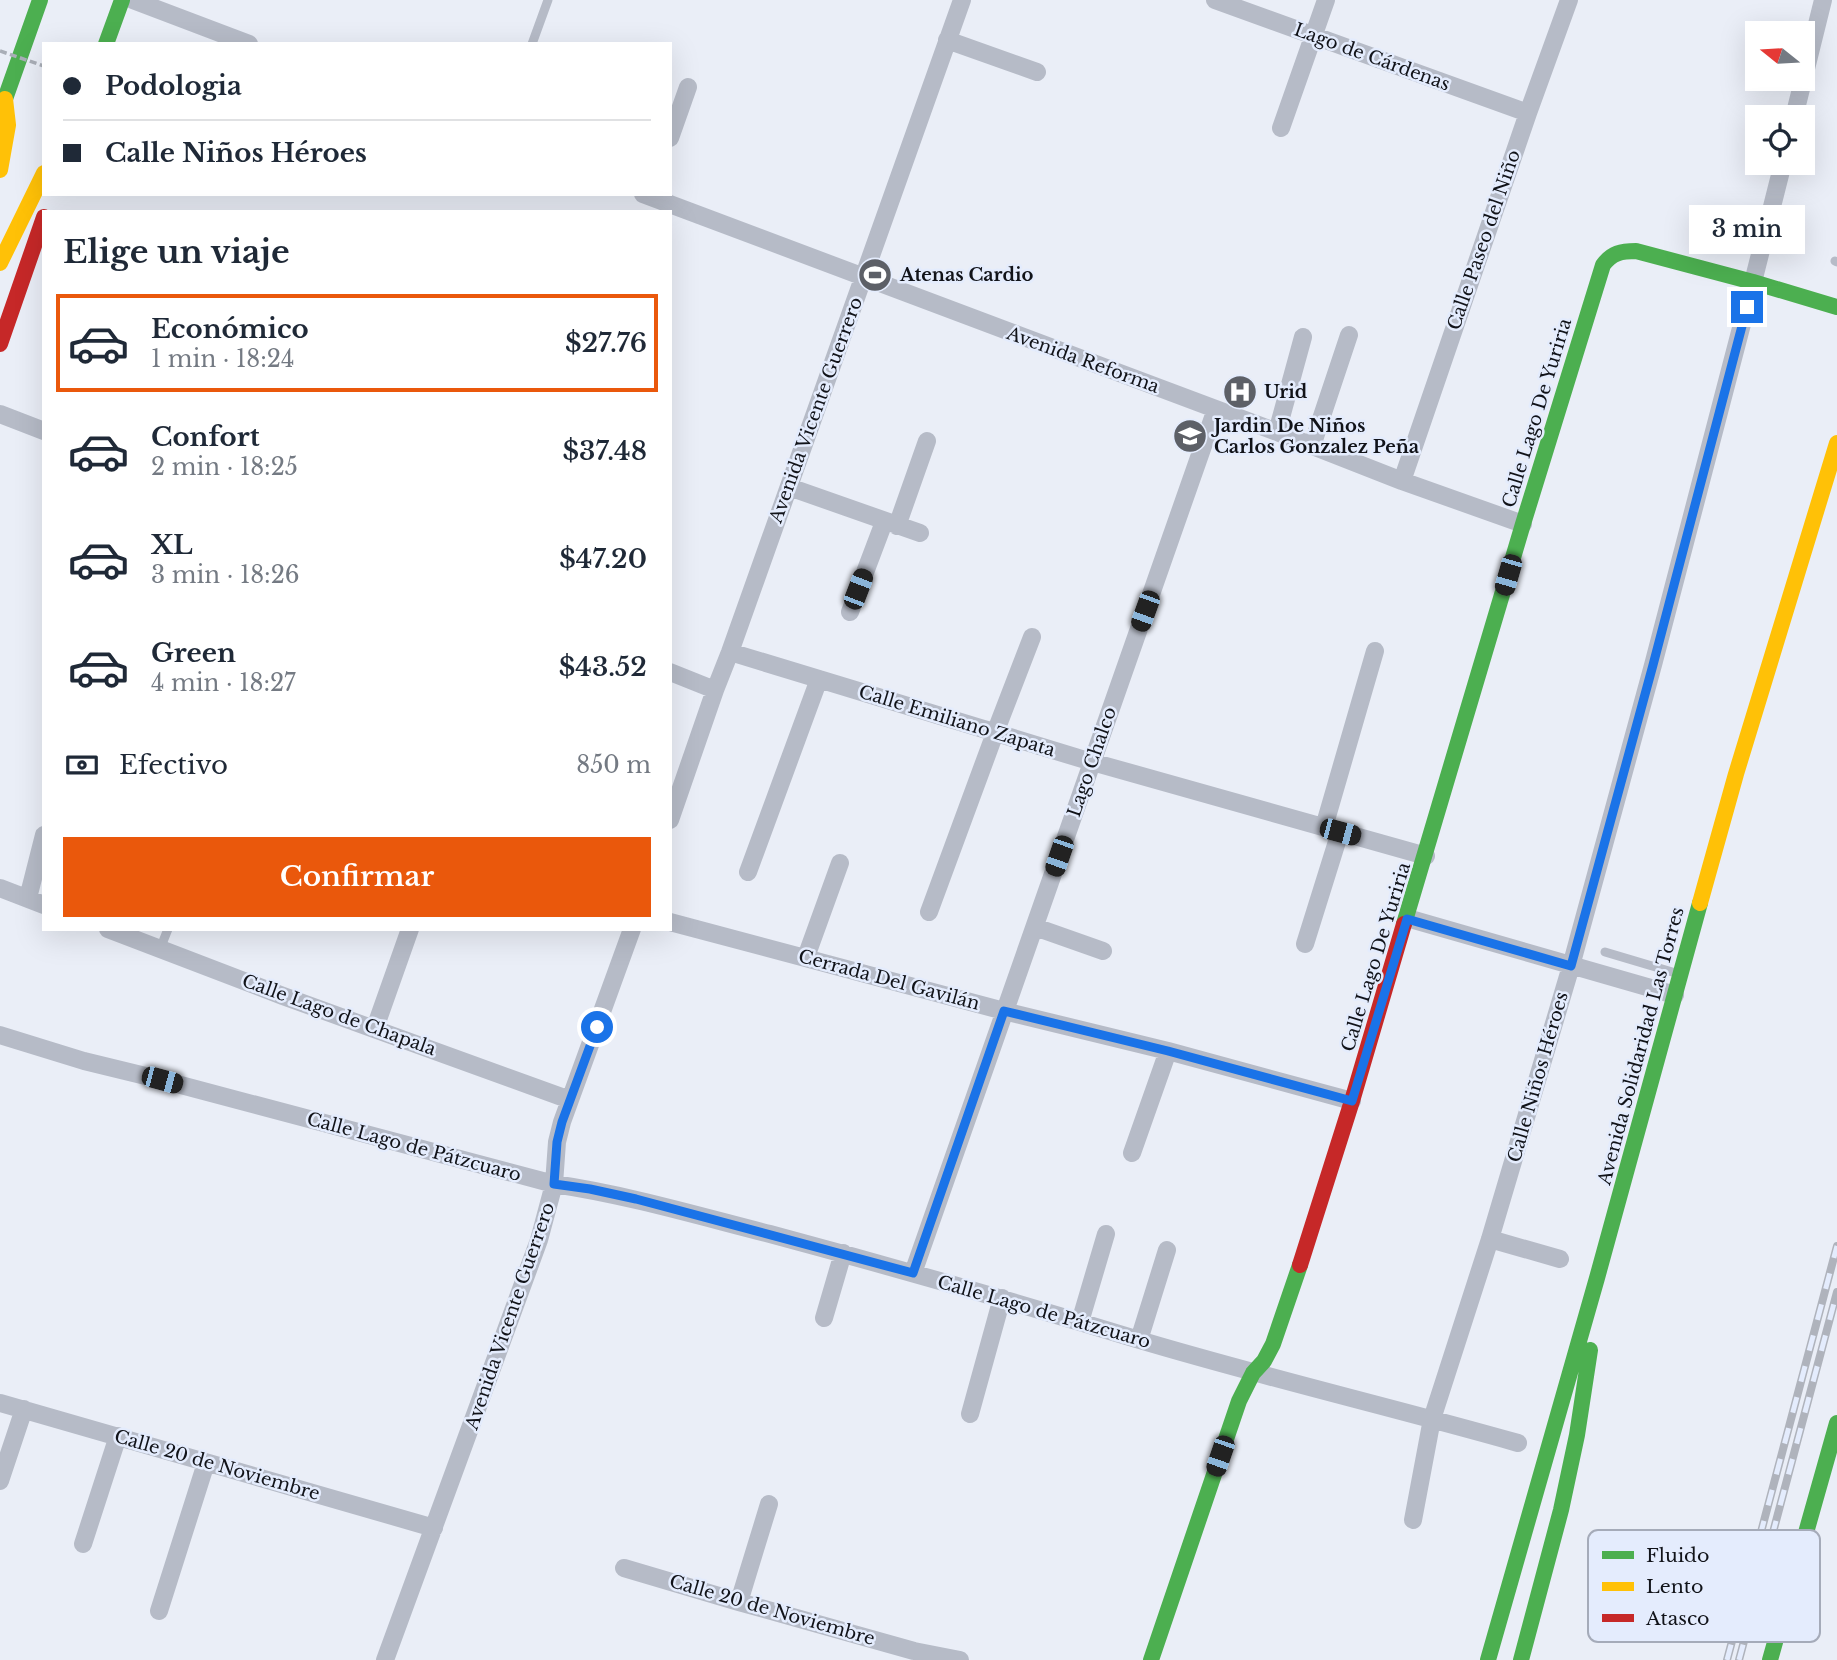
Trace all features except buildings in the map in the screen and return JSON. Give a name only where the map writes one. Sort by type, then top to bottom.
[{"type":"main road","points":[[0,170],[8,125],[3,106],[40,0]]},
{"type":"main road","points":[[107,42],[122,0]]},
{"type":"main road","points":[[0,263],[42,177]]},
{"type":"main road","points":[[0,344],[42,223]]},
{"type":"main road","name":"Calle Lago De Yuriria","points":[[1152,1660],[1239,1401],[1253,1373],[1264,1361],[1273,1344],[1285,1312],[1352,1101],[1523,524],[1603,265],[1611,255],[1636,251],[1753,282]]},
{"type":"main road","points":[[1753,282],[1837,307]]},
{"type":"main road","name":"Avenida Solidaridad Las Torres","points":[[1488,1660],[1736,774],[1837,443]]},
{"type":"main road","points":[[1521,1660],[1561,1510],[1577,1435],[1589,1360],[1597,1278]]},
{"type":"main road","points":[[1807,1530],[1837,1423]]},
{"type":"main road","points":[[1817,1530],[1837,1457]]},
{"type":"main road","points":[[1770,1660],[1775,1642]]},
{"type":"main road","points":[[1781,1660],[1786,1642]]},
{"type":"street","points":[[133,0],[244,42]]},
{"type":"street","name":"Avenida Vicente Guerrero","points":[[672,814],[962,0]]},
{"type":"street","points":[[1281,128],[1326,0]]},
{"type":"street","name":"Calle Paseo del Niño","points":[[1402,481],[1569,0]]},
{"type":"street","points":[[1797,105],[1823,0]]},
{"type":"street","name":"Lago de Cárdenas","points":[[1224,1],[1312,36],[1528,113]]},
{"type":"street","points":[[947,40],[1037,72]]},
{"type":"street","points":[[672,132],[688,87]]},
{"type":"street","name":"Calle Niños Héroes","points":[[1413,1520],[1432,1419],[1490,1240],[1571,966],[1653,665],[1780,175]]},
{"type":"street","name":"Avenida Reforma","points":[[651,196],[1402,481],[1523,524]]},
{"type":"street","points":[[1312,446],[1349,335]]},
{"type":"street","points":[[1277,432],[1303,337]]},
{"type":"street","name":"Lago Chalco","points":[[913,1273],[1216,409]]},
{"type":"street","points":[[0,414],[42,430]]},
{"type":"street","points":[[850,612],[927,441]]},
{"type":"street","points":[[789,487],[920,533]]},
{"type":"street","points":[[929,912],[1032,637]]},
{"type":"street","points":[[1305,944],[1376,651]]},
{"type":"street","name":"Calle Emiliano Zapata","points":[[730,652],[1092,762],[1426,856]]},
{"type":"street","points":[[672,673],[715,690]]},
{"type":"street","points":[[748,872],[819,679]]},
{"type":"street","points":[[0,888],[36,902],[42,852]]},
{"type":"street","points":[[806,957],[840,863]]},
{"type":"street","points":[[1407,919],[1675,995]]},
{"type":"street","name":"Cerrada Del Gavilán","points":[[672,923],[1352,1101]]},
{"type":"street","points":[[1035,927],[1103,951]]},
{"type":"street","name":"Calle Lago de Chapala","points":[[113,931],[282,996],[570,1100]]},
{"type":"street","points":[[375,1028],[409,931]]},
{"type":"street","name":"Avenida Vicente Guerrero","points":[[385,1660],[539,1240],[554,1184],[557,1142],[631,931]]},
{"type":"street","name":"Calle Lago de Pátzcuaro","points":[[0,1035],[84,1061],[554,1184],[636,1199],[913,1273],[1253,1373],[1518,1443]]},
{"type":"street","points":[[1132,1153],[1168,1051]]},
{"type":"street","points":[[1080,1322],[1106,1234]]},
{"type":"street","points":[[1490,1240],[1560,1259]]},
{"type":"street","points":[[1139,1340],[1167,1250]]},
{"type":"street","points":[[824,1318],[842,1254]]},
{"type":"street","points":[[970,1414],[1002,1298]]},
{"type":"street","name":"Calle 20 de Noviembre","points":[[0,1403],[434,1528]]},
{"type":"street","points":[[0,1481],[24,1409]]},
{"type":"street","points":[[83,1544],[118,1436]]},
{"type":"street","points":[[159,1611],[206,1463]]},
{"type":"street","points":[[739,1602],[769,1504]]},
{"type":"street","name":"Calle 20 de Noviembre","points":[[624,1568],[913,1655],[960,1660]]},
{"type":"lane","points":[[533,42],[548,0]]},
{"type":"lane","points":[[160,949],[167,931]]},
{"type":"lane","points":[[1605,952],[1681,974]]},
{"type":"path","points":[[0,51],[42,65]]},
{"type":"railway","points":[[1762,1530],[1837,1246]]},
{"type":"railway","points":[[1774,1530],[1837,1292]]},
{"type":"railway","points":[[1727,1660],[1732,1642]]},
{"type":"railway","points":[[1739,1660],[1744,1642]]},
{"type":"traffic: fast","points":[[0,113],[40,0]]},
{"type":"traffic: fast","points":[[107,42],[122,0]]},
{"type":"traffic: fast","points":[[1404,924],[1603,265],[1617,254],[1636,251],[1837,307]]},
{"type":"traffic: fast","points":[[1488,1660],[1700,903]]},
{"type":"traffic: fast","points":[[1151,1660],[1239,1401],[1253,1373],[1264,1361],[1273,1344],[1300,1265]]},
{"type":"traffic: fast","points":[[1521,1660],[1561,1510],[1577,1435],[1590,1350]]},
{"type":"traffic: fast","points":[[1807,1530],[1837,1423]]},
{"type":"traffic: fast","points":[[1770,1660],[1775,1642]]},
{"type":"traffic: slow","points":[[0,170],[8,125],[5,99]]},
{"type":"traffic: slow","points":[[0,263],[42,177]]},
{"type":"traffic: slow","points":[[1700,903],[1736,774],[1837,443]]},
{"type":"traffic: jam","points":[[0,344],[42,223]]},
{"type":"traffic: jam","points":[[1300,1265],[1404,924]]},
{"type":"place","name":"Atenas Cardio","points":[[875,275]]},
{"type":"place","name":"Urid","points":[[1240,392]]},
{"type":"place","name":"Jardin De Niños Carlos Gonzalez Peña","points":[[1190,436]]},
{"type":"route","points":[[597,1027],[562,1122],[557,1142],[554,1184],[636,1199],[913,1273],[1004,1011],[1168,1051],[1352,1101],[1407,919],[1571,966],[1747,307]]}]
